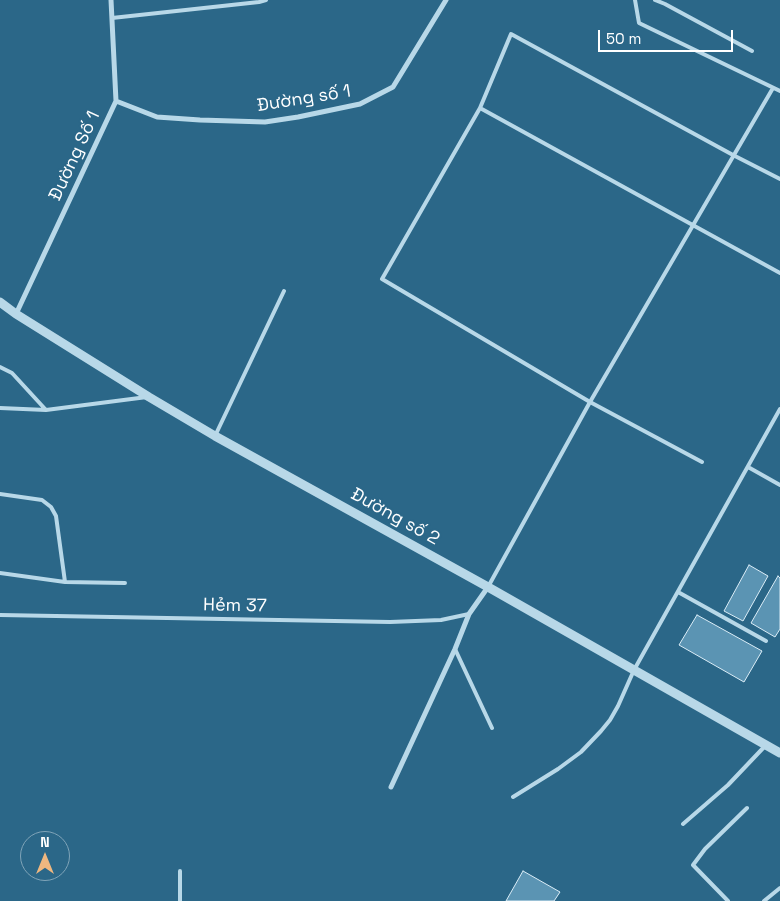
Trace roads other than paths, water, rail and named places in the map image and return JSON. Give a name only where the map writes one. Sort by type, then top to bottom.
[{"type":"street","name":"Đường Số 1","points":[[16,314],[116,102],[111,0]]},
{"type":"street","name":"Đường số 1","points":[[116,102],[157,117],[265,122],[360,104],[393,87],[446,0]]},
{"type":"street","name":"Đường số 2","points":[[0,302],[16,314],[149,397],[215,436],[488,587],[780,753]]},
{"type":"street","points":[[391,787],[455,649],[469,614],[488,587]]},
{"type":"lane","points":[[112,18],[266,0]]},
{"type":"lane","points":[[635,0],[639,23],[780,91]]},
{"type":"lane","points":[[655,0],[666,4],[752,51]]},
{"type":"lane","points":[[702,462],[590,402],[382,279],[480,108],[511,34],[780,179]]},
{"type":"lane","points":[[488,587],[590,402],[773,88]]},
{"type":"lane","points":[[480,108],[780,274]]},
{"type":"lane","points":[[215,436],[284,290]]},
{"type":"lane","points":[[0,368],[12,373],[46,410]]},
{"type":"lane","points":[[0,408],[46,410],[149,397]]},
{"type":"lane","points":[[513,796],[581,752],[610,720],[634,670],[780,409]]},
{"type":"lane","points":[[748,467],[780,485]]},
{"type":"lane","points":[[0,494],[42,500],[51,507],[56,516],[65,582]]},
{"type":"lane","points":[[0,573],[65,582],[126,583]]},
{"type":"lane","points":[[678,592],[766,641]]},
{"type":"lane","name":"Hẻm 37","points":[[0,615],[390,622],[441,620],[469,614]]},
{"type":"lane","points":[[455,649],[492,728]]},
{"type":"lane","points":[[683,824],[728,785],[766,745]]},
{"type":"lane","points":[[728,901],[693,864],[705,849],[747,808]]},
{"type":"lane","points":[[180,871],[180,901]]},
{"type":"lane","points":[[764,901],[780,888]]}]
